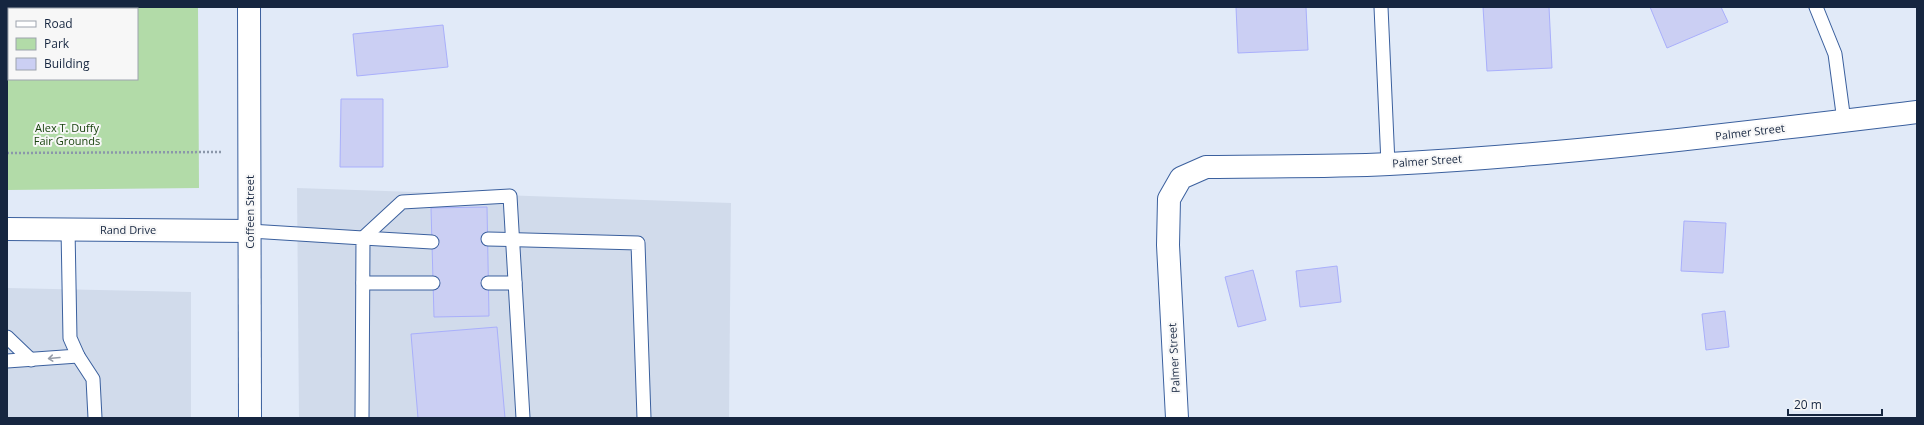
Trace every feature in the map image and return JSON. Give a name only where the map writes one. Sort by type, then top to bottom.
[{"type":"street","name":"Coffeen Street","points":[[249,7],[250,418]]},
{"type":"street","name":"Palmer Street","points":[[1177,418],[1168,245],[1169,199],[1181,178],[1206,167],[1388,164],[1515,155],[1687,139],[1917,112]]},
{"type":"street","name":"Rand Drive","points":[[7,229],[250,231]]},
{"type":"lane","points":[[1381,7],[1388,164]]},
{"type":"lane","points":[[1816,7],[1835,54],[1844,121]]},
{"type":"lane","points":[[362,418],[363,238],[402,202],[510,196],[523,418]]},
{"type":"lane","points":[[68,229],[70,338],[78,356],[93,379],[95,418]]},
{"type":"lane","points":[[250,231],[432,242]]},
{"type":"lane","points":[[488,238],[638,243],[644,418]]},
{"type":"lane","points":[[363,283],[433,284]]},
{"type":"lane","points":[[488,283],[515,283]]},
{"type":"lane","points":[[7,337],[31,360]]},
{"type":"lane","points":[[7,361],[78,356]]},
{"type":"path","points":[[7,153],[250,152]]},
{"type":"shaded area","points":[[297,188],[731,203],[729,418],[299,418]]},
{"type":"shaded area","points":[[7,288],[191,292],[191,418],[7,418]]},
{"type":"green space","name":"Alex T. Duffy Fair Grounds","points":[[7,7],[198,7],[199,188],[7,190]]},
{"type":"building","points":[[1236,7],[1306,7],[1308,50],[1238,53]]},
{"type":"building","points":[[1483,7],[1549,7],[1552,68],[1487,71]]},
{"type":"building","points":[[1650,7],[1721,7],[1728,22],[1667,48]]},
{"type":"building","points":[[443,25],[448,67],[357,76],[353,34]]},
{"type":"building","points":[[341,99],[383,99],[383,167],[340,167]]},
{"type":"building","points":[[487,207],[489,316],[434,317],[431,208]]},
{"type":"building","points":[[1684,221],[1726,223],[1723,273],[1681,271]]},
{"type":"building","points":[[1337,266],[1341,302],[1300,307],[1296,271]]},
{"type":"building","points":[[1253,270],[1266,320],[1238,327],[1225,277]]},
{"type":"building","points":[[1725,311],[1729,347],[1706,350],[1702,314]]},
{"type":"building","points":[[497,327],[505,418],[418,418],[411,334]]}]
